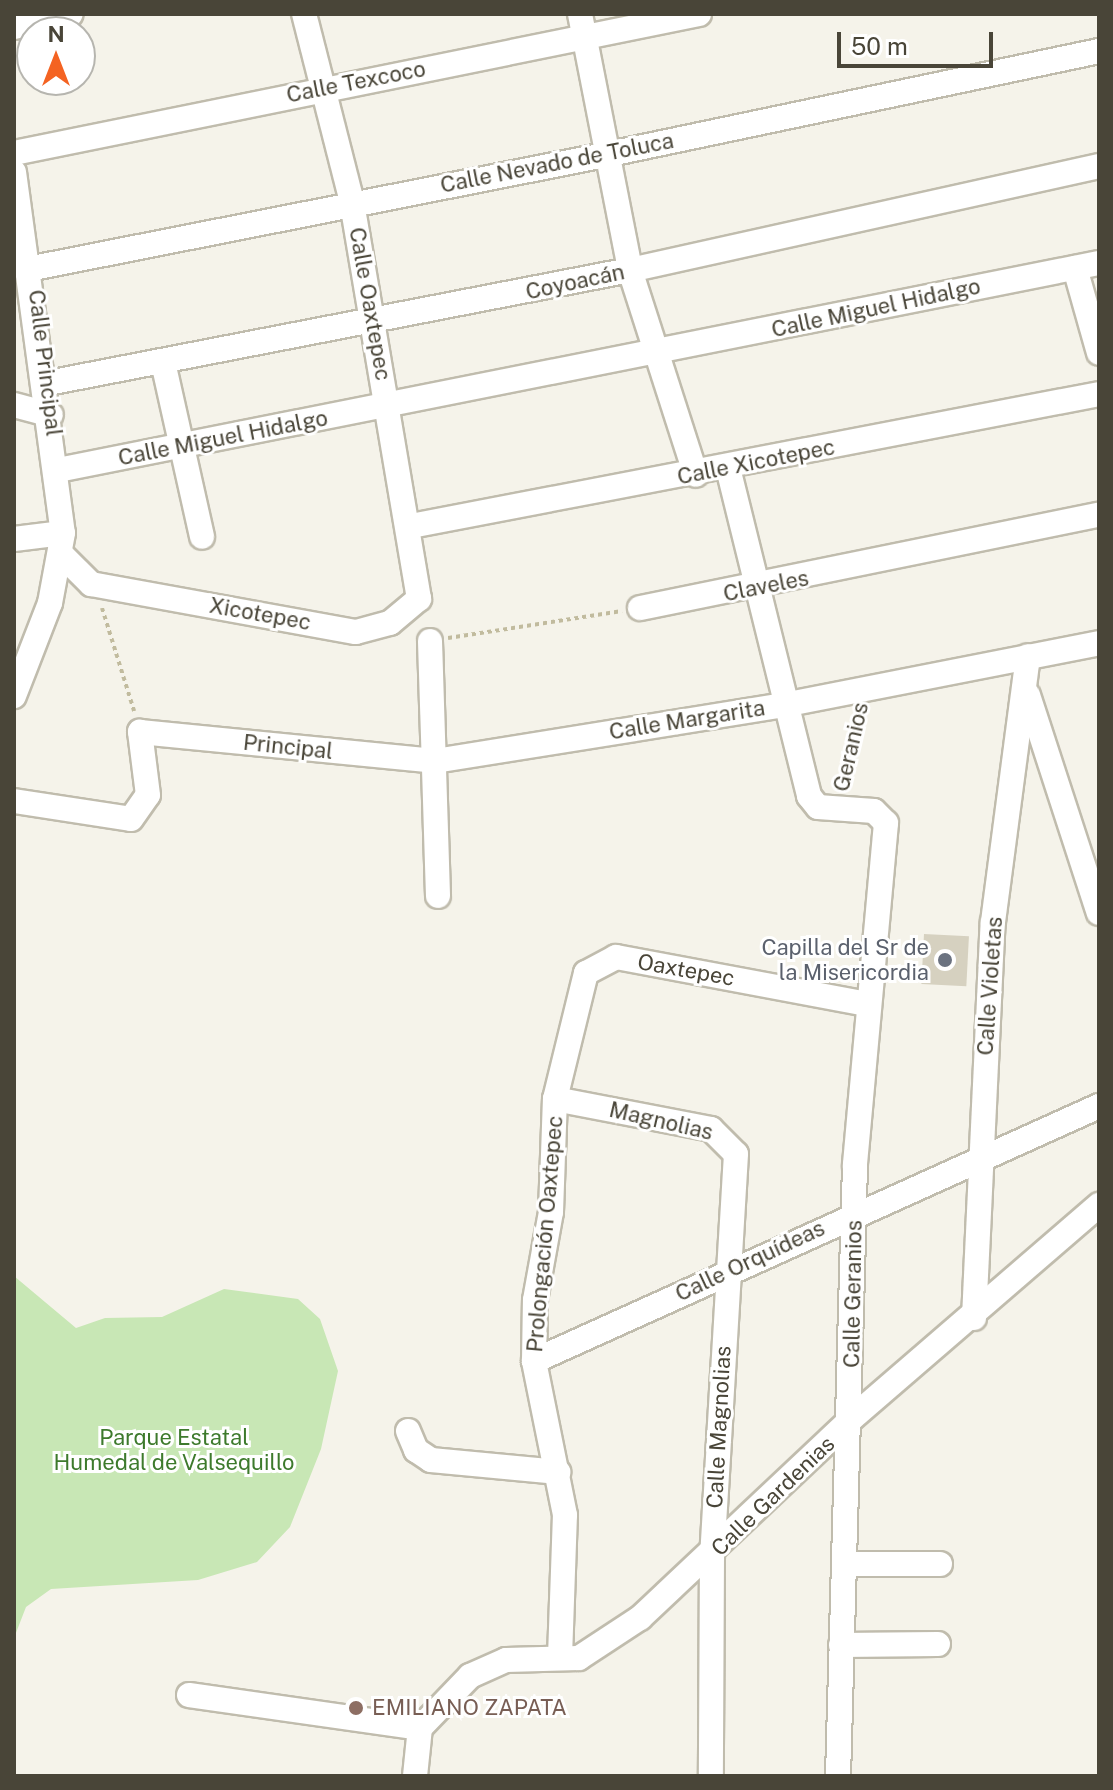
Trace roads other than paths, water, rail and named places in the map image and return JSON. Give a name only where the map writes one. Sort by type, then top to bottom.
[{"type":"street","points":[[14,27],[71,14]]},
{"type":"street","name":"Calle Oaxtepec","points":[[304,14],[352,202],[411,526],[419,599]]},
{"type":"street","points":[[580,14],[605,155],[630,270],[653,354],[696,475]]},
{"type":"street","name":"Calle Texcoco","points":[[14,153],[321,87],[585,40],[699,14]]},
{"type":"street","name":"Calle Nevado de Toluca","points":[[23,266],[605,155],[1099,51]]},
{"type":"street","name":"Coyoacán","points":[[48,383],[375,322],[630,270],[1099,166]]},
{"type":"street","name":"Calle Principal","points":[[14,172],[23,266],[48,383],[63,544],[18,670],[14,696]]},
{"type":"street","name":"Calle Miguel Hidalgo","points":[[58,470],[1099,263]]},
{"type":"street","points":[[1075,268],[1099,353]]},
{"type":"street","points":[[163,362],[202,537]]},
{"type":"street","name":"Calle Xicotepec","points":[[411,526],[696,475],[1099,394]]},
{"type":"street","points":[[14,405],[51,415]]},
{"type":"street","points":[[728,468],[789,704]]},
{"type":"street","name":"Claveles","points":[[640,608],[759,588],[1099,515]]},
{"type":"street","points":[[14,539],[63,544]]},
{"type":"street","name":"Xicotepec","points":[[63,544],[91,584],[356,632],[390,623],[419,599]]},
{"type":"street","points":[[430,641],[438,896]]},
{"type":"street","name":"Calle Margarita","points":[[435,761],[789,704],[1099,643]]},
{"type":"street","name":"Calle Violetas","points":[[974,1318],[977,1160],[993,922],[1028,656]]},
{"type":"street","points":[[1025,685],[1099,913]]},
{"type":"street","name":"Geranios","points":[[789,704],[809,796],[818,807],[882,815]]},
{"type":"street","name":"Principal","points":[[14,801],[131,819],[148,795],[140,732],[435,761]]},
{"type":"street","name":"Calle Geranios","points":[[838,1776],[855,1213],[882,815]]},
{"type":"street","name":"Oaxtepec","points":[[599,960],[867,1004]]},
{"type":"street","name":"Prolongación Oaxtepec","points":[[560,1657],[565,1515],[534,1361],[555,1099],[586,973],[599,960]]},
{"type":"street","name":"Magnolias","points":[[555,1099],[711,1129],[730,1140],[736,1154],[728,1270]]},
{"type":"street","name":"Calle Orquídeas","points":[[534,1361],[728,1270],[1099,1106]]},
{"type":"street","name":"Calle Gardenias","points":[[420,1728],[470,1676],[506,1660],[579,1658],[712,1556],[851,1419],[974,1318],[1099,1205]]},
{"type":"street","name":"Calle Magnolias","points":[[711,1776],[712,1556],[728,1270]]},
{"type":"street","points":[[408,1431],[416,1450],[431,1460],[558,1472]]},
{"type":"street","points":[[844,1564],[940,1564]]},
{"type":"street","points":[[841,1645],[938,1644]]},
{"type":"street","points":[[189,1695],[420,1728],[415,1776]]},
{"type":"place","name":"Capilla del Sr de la Misericordia","points":[[945,960]]},
{"type":"place","name":"EMILIANO ZAPATA","points":[[356,1708]]},
{"type":"park label","name":"Parque Estatal Humedal de Valsequillo","points":[[174,1450]]}]
